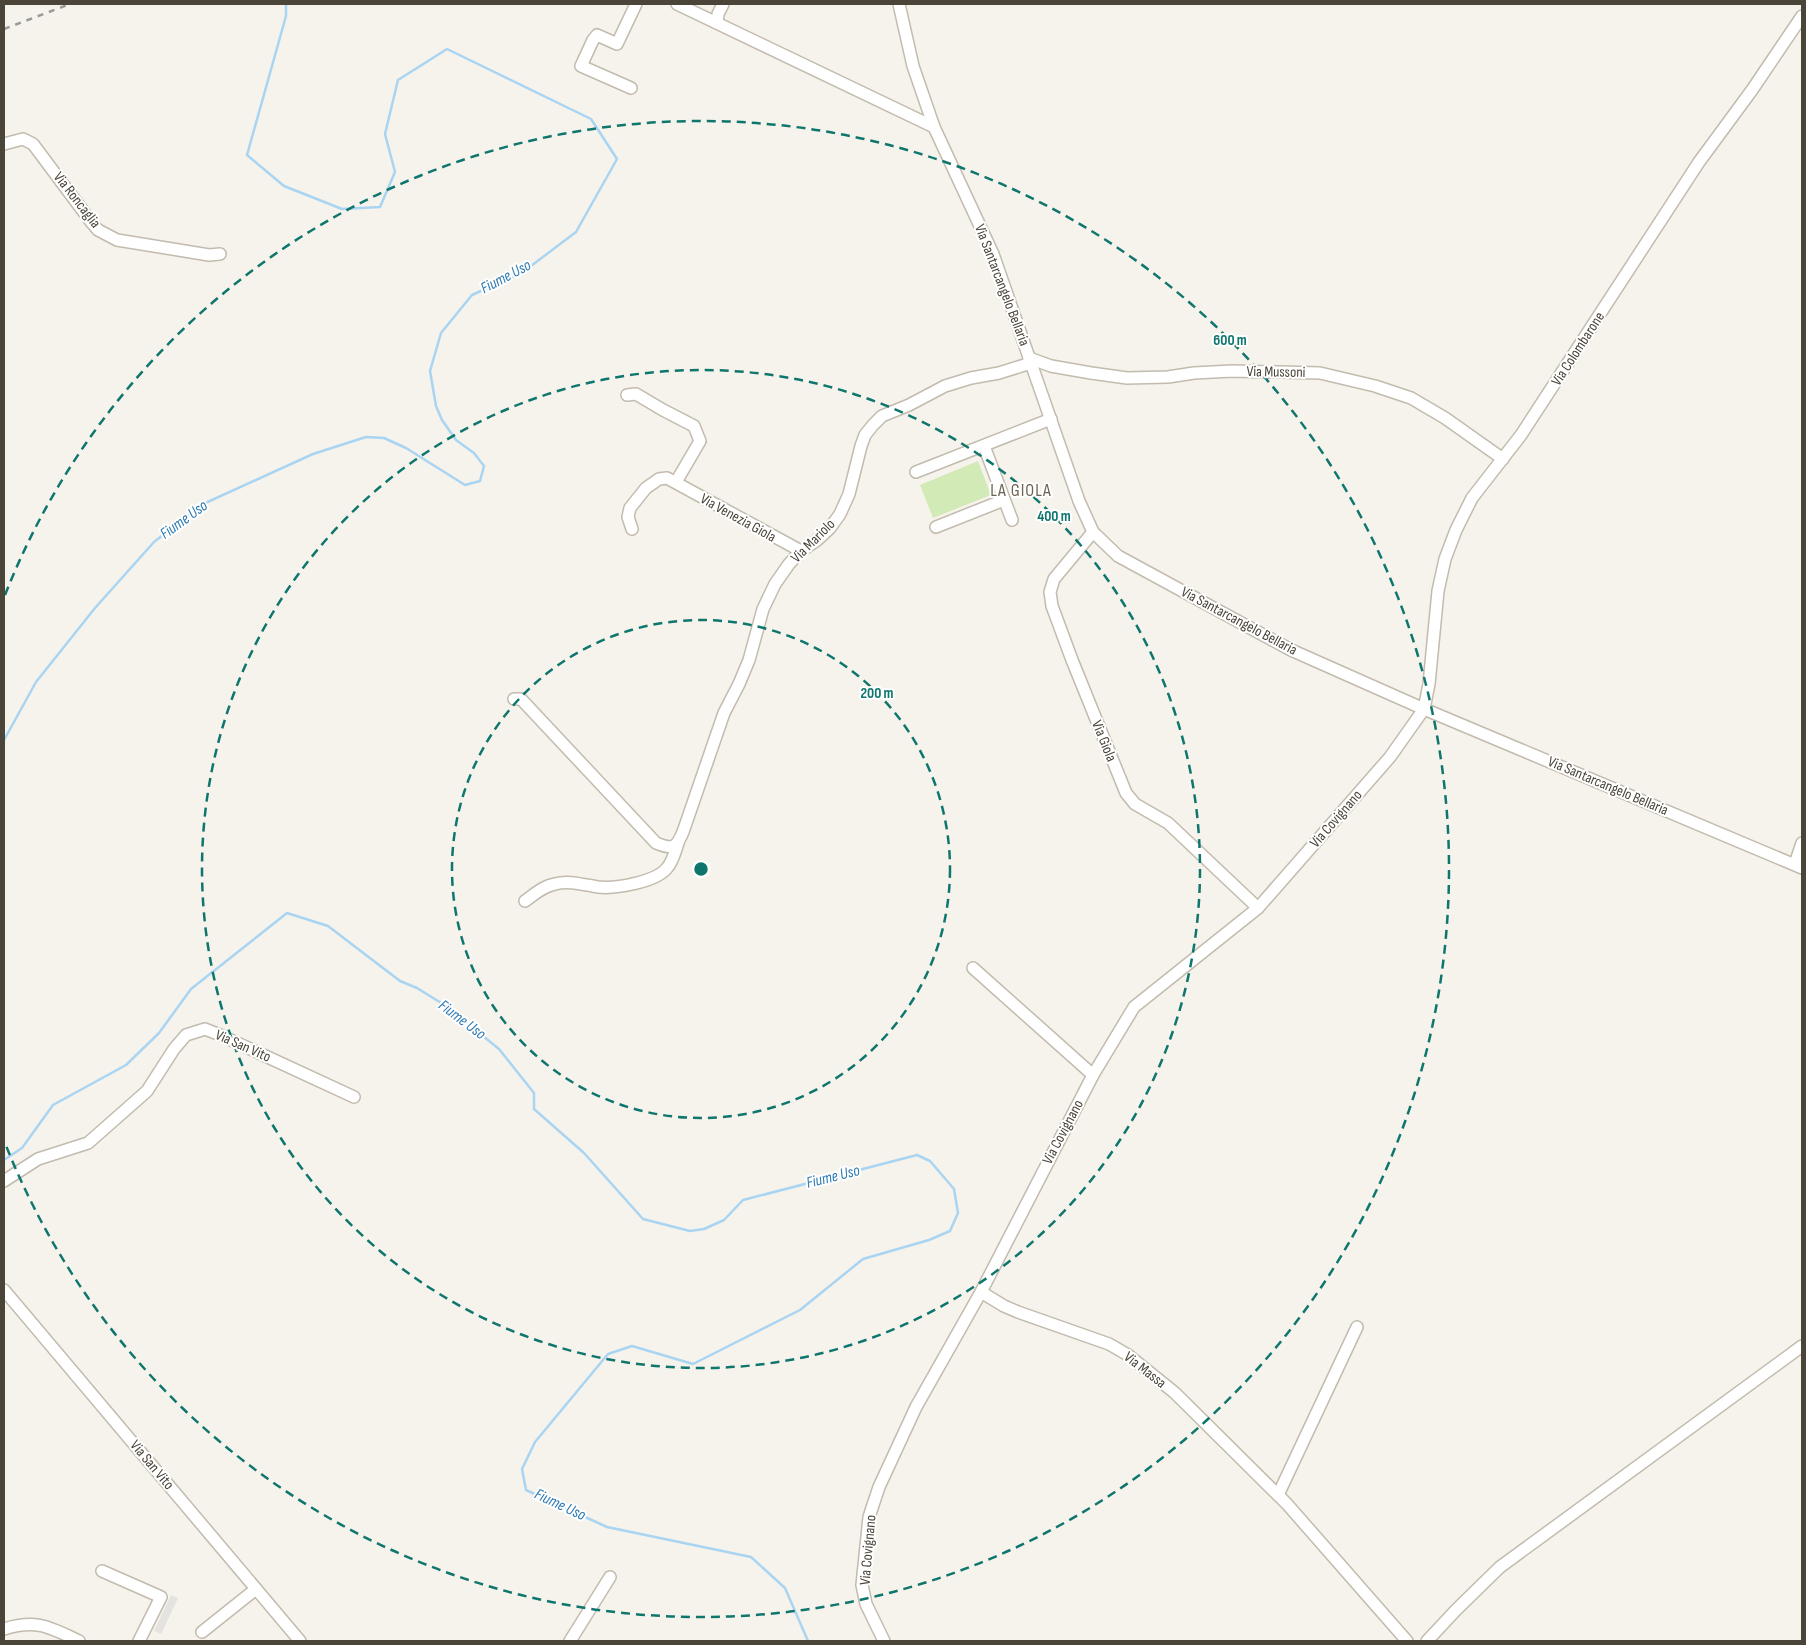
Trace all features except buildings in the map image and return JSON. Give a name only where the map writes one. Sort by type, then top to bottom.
[{"type":"street","points":[[631,88],[581,66],[597,35],[617,44],[636,4]]},
{"type":"street","points":[[677,4],[934,127]]},
{"type":"street","points":[[717,23],[718,14],[723,4]]},
{"type":"street","name":"Via Santarcangelo Bellaria","points":[[899,4],[913,66],[934,127],[993,254],[1079,501],[1093,532],[1118,556],[1291,650],[1424,709],[1798,866],[1802,843]]},
{"type":"street","name":"Via Colombarone","points":[[1424,709],[1429,684],[1438,591],[1445,559],[1456,530],[1472,498],[1540,408],[1699,162],[1752,90],[1802,16]]},
{"type":"street","name":"Via Roncaglia","points":[[4,144],[23,139],[34,144],[92,223],[108,237],[209,255],[220,254]]},
{"type":"street","name":"Via Mussoni","points":[[1030,360],[1051,366],[1127,378],[1168,378],[1194,373],[1232,371],[1320,373],[1375,386],[1411,398],[1445,418],[1503,459]]},
{"type":"street","name":"Via Mariolo","points":[[525,901],[544,888],[556,883],[610,887],[622,886],[660,875],[668,868],[674,856],[724,713],[749,660],[763,609],[775,584],[801,551],[830,528],[840,514],[849,494],[861,446],[873,425],[882,416],[945,386],[971,378],[999,373],[1030,360]]},
{"type":"street","points":[[627,395],[636,394],[694,426],[700,441],[676,482],[667,478],[659,479],[646,488],[630,508],[628,517],[632,529]]},
{"type":"street","points":[[916,472],[1050,419]]},
{"type":"street","points":[[984,446],[1012,520]]},
{"type":"street","name":"Via Venezia Giola","points":[[676,482],[701,498],[801,551]]},
{"type":"street","points":[[936,526],[1004,500]]},
{"type":"street","name":"Via Giola","points":[[1093,532],[1054,580],[1050,592],[1052,606],[1072,660],[1126,793],[1134,804],[1168,823],[1258,908]]},
{"type":"street","points":[[514,698],[521,699],[656,843],[672,848],[678,843]]},
{"type":"street","name":"Via Covignano","points":[[884,1641],[866,1604],[862,1585],[869,1517],[878,1487],[916,1407],[981,1292],[1092,1075],[1134,1007],[1258,908],[1390,757],[1424,709]]},
{"type":"street","points":[[973,968],[1092,1075]]},
{"type":"street","name":"Via San Vito","points":[[4,1181],[38,1159],[88,1143],[147,1091],[174,1049],[186,1035],[205,1029],[220,1034],[354,1097]]},
{"type":"street","name":"Via San Vito","points":[[4,1290],[300,1641]]},
{"type":"street","name":"Via Massa","points":[[981,1292],[1004,1306],[1109,1344],[1128,1355],[1175,1393],[1278,1495],[1319,1539],[1407,1641]]},
{"type":"street","points":[[1278,1495],[1357,1327]]},
{"type":"street","points":[[1427,1641],[1500,1567],[1802,1346]]},
{"type":"street","points":[[102,1571],[161,1597],[139,1641]]},
{"type":"street","points":[[570,1641],[610,1578]]},
{"type":"street","points":[[202,1632],[256,1589]]},
{"type":"street","points":[[4,1629],[19,1624],[44,1625],[79,1641]]},
{"type":"green space","points":[[978,461],[991,495],[933,518],[920,485]]},
{"type":"shaded area","points":[[171,1595],[178,1598],[161,1634],[154,1631]]},
{"type":"waterway","name":"Fiume Uso","points":[[4,740],[36,682],[95,608],[154,542],[201,505],[313,454],[366,437],[384,438],[406,448],[465,485],[480,481],[484,466],[474,453],[456,440],[442,420],[436,406],[430,371],[441,333],[472,295],[523,272],[576,232],[617,159],[591,119],[447,49],[398,80],[385,134],[395,172],[380,207],[342,209],[284,186],[247,155],[286,16],[286,4]]},
{"type":"waterway","name":"Fiume Uso","points":[[4,1160],[22,1148],[53,1105],[126,1065],[159,1033],[191,989],[287,913],[328,926],[400,981],[417,988],[446,1006],[499,1049],[534,1093],[534,1109],[584,1153],[643,1219],[690,1231],[704,1229],[724,1220],[743,1200],[917,1155],[930,1161],[954,1189],[958,1213],[950,1231],[929,1240],[863,1259],[800,1310],[693,1364],[632,1346],[608,1354],[535,1442],[522,1469],[526,1490],[607,1527],[751,1557],[785,1588],[808,1641]]},
{"type":"railway","points":[[4,29],[70,4]]},
{"type":"district","name":"LA GIOLA","points":[[1021,490]]}]
